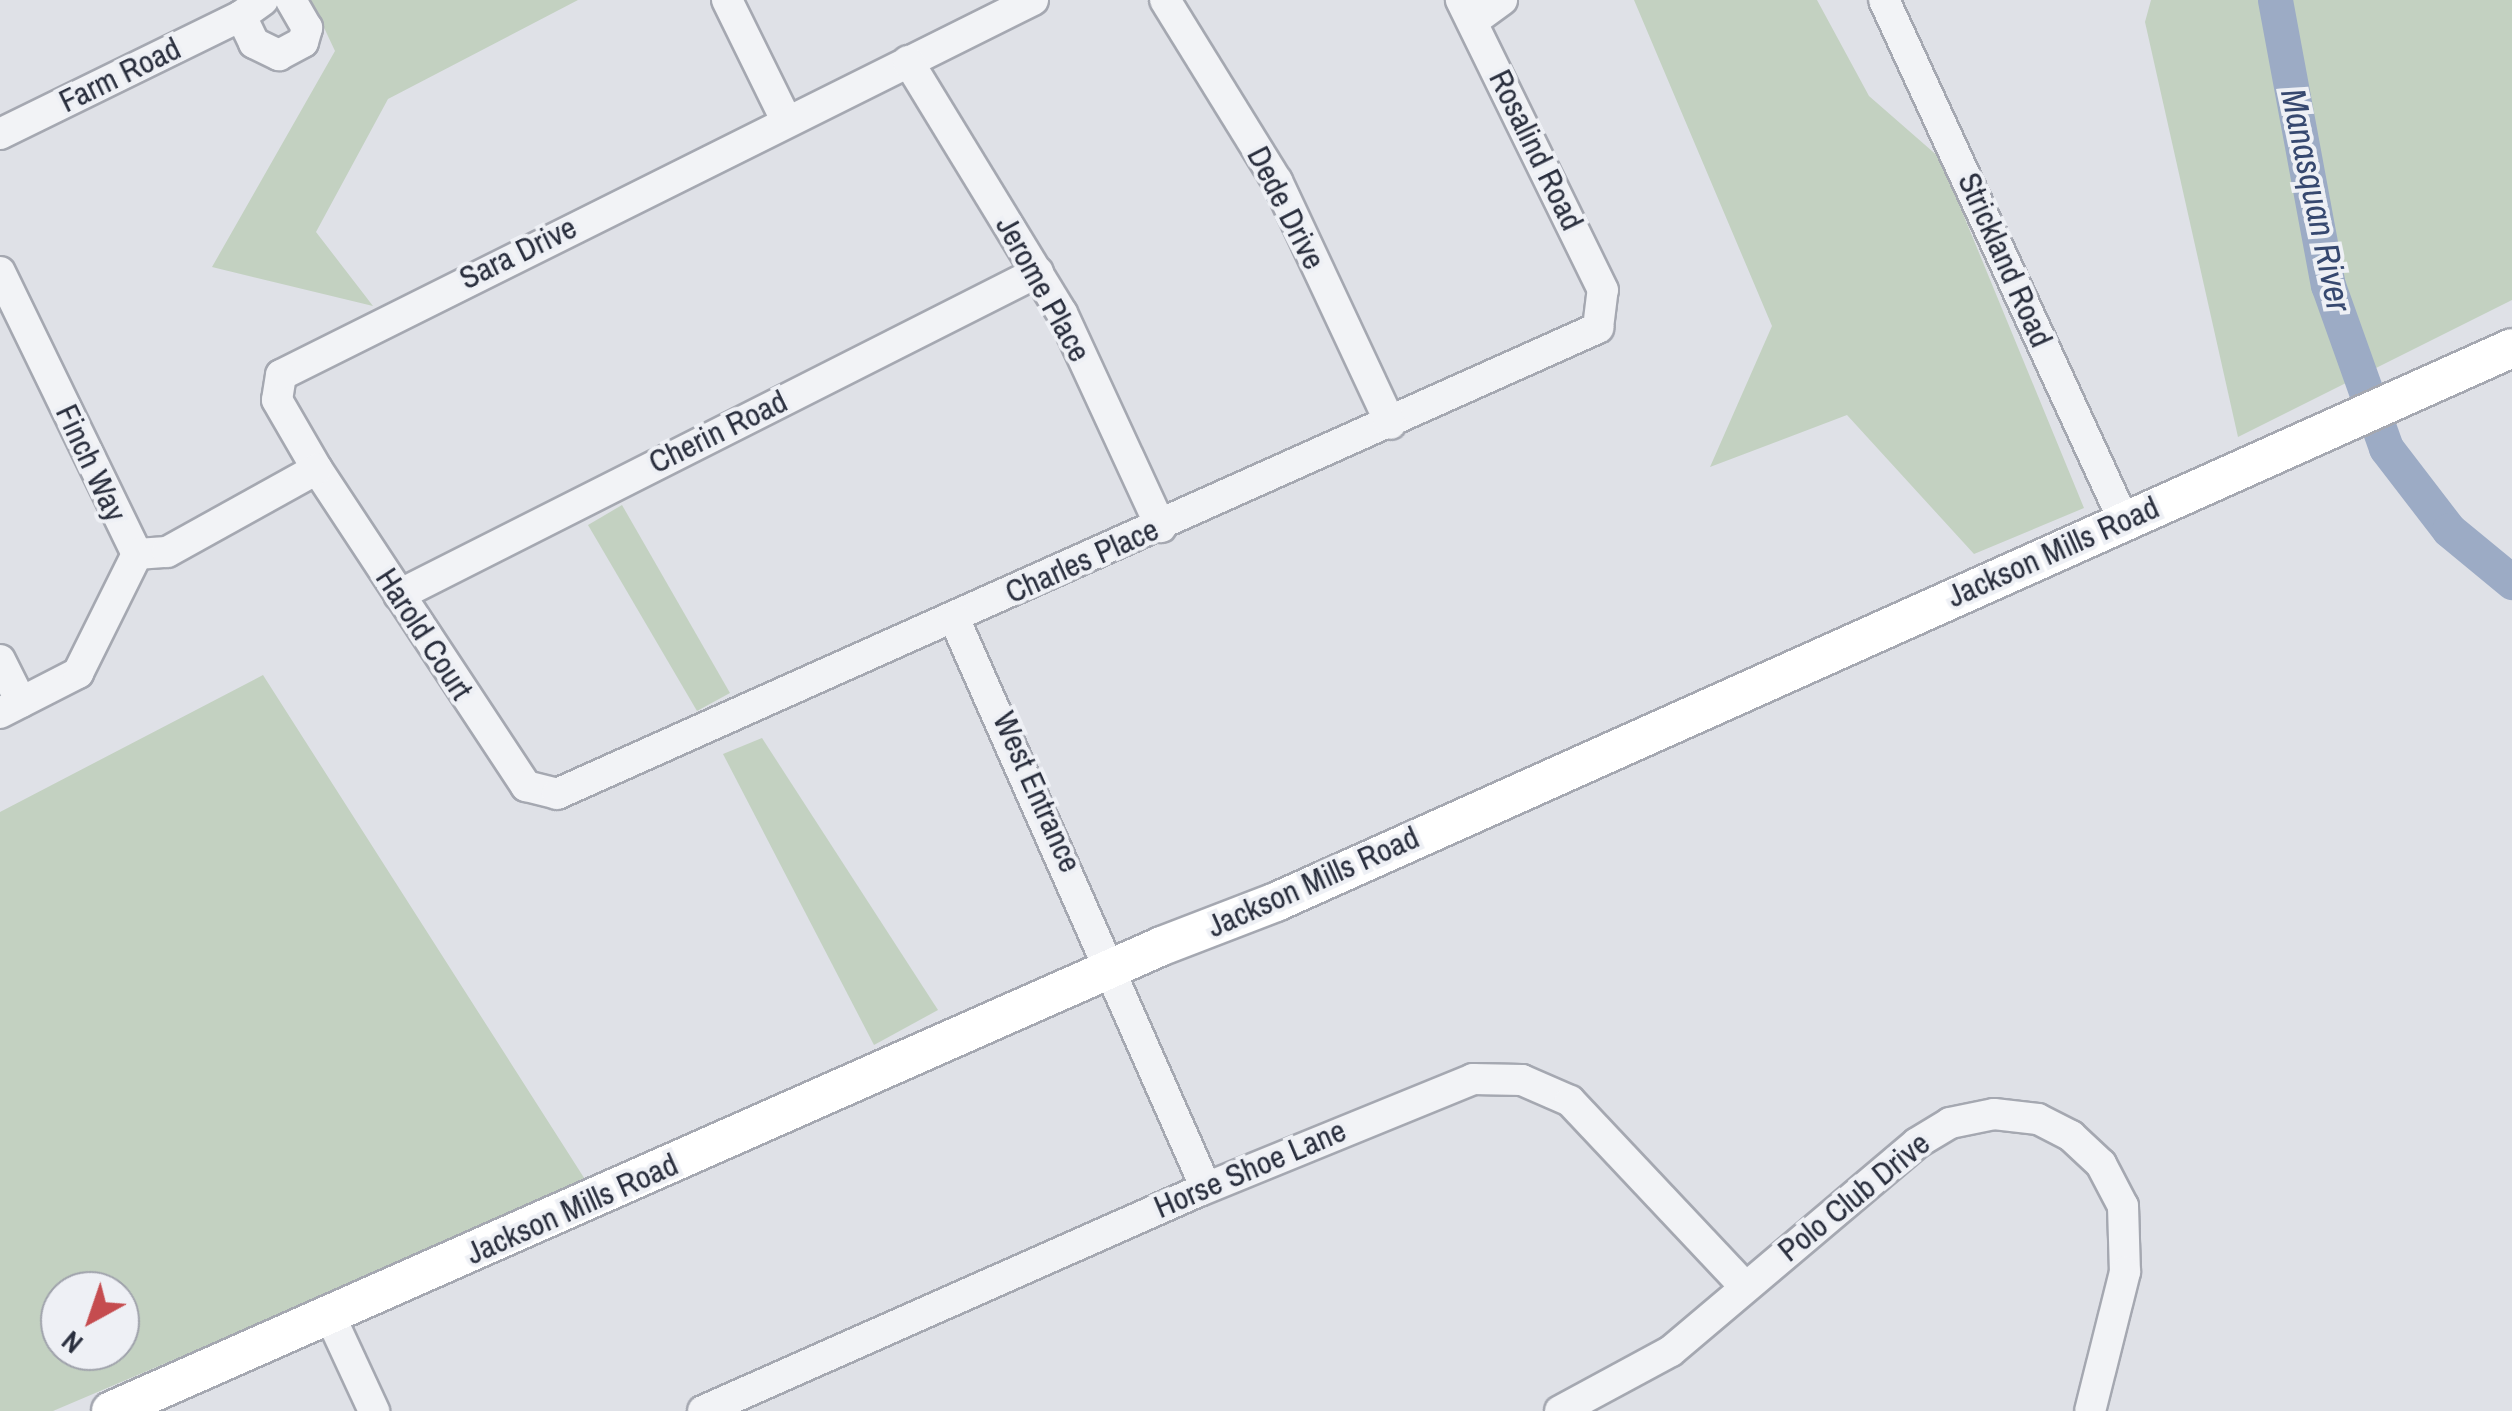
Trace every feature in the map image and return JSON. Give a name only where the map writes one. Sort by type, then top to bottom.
[{"type":"main road","name":"Jackson Mills Road","points":[[112,1411],[1112,970],[1276,902],[2512,348]]},
{"type":"street","name":"Farm Road","points":[[0,134],[252,8],[264,52],[292,51],[308,28],[292,0]]},
{"type":"street","points":[[727,0],[786,120]]},
{"type":"street","name":"Sara Drive","points":[[317,469],[277,400],[290,366],[1033,0]]},
{"type":"street","name":"Dede Drive","points":[[1165,0],[1278,181],[1392,424]]},
{"type":"street","points":[[1467,10],[1502,0]]},
{"type":"street","name":"Strickland Road","points":[[1884,0],[2124,521]]},
{"type":"street","name":"Rosalind Road","points":[[1467,10],[1606,303]]},
{"type":"street","name":"Jerome Place","points":[[908,61],[1038,272],[1160,527]]},
{"type":"street","name":"Finch Way","points":[[0,272],[137,554],[90,654],[66,682],[11,707]]},
{"type":"street","name":"Cherin Road","points":[[399,595],[1038,272]]},
{"type":"street","name":"Charles Place","points":[[538,793],[557,794],[1585,338],[1598,328],[1606,303]]},
{"type":"street","points":[[137,554],[167,552],[317,469]]},
{"type":"street","name":"Harold Court","points":[[317,469],[519,779],[538,793]]},
{"type":"street","name":"West Entrance","points":[[954,618],[1206,1188]]},
{"type":"street","points":[[0,660],[11,707]]},
{"type":"street","name":"Horse Shoe Lane","points":[[703,1411],[1206,1188],[1459,1082],[1522,1080],[1555,1092],[1586,1114],[1745,1287]]},
{"type":"street","name":"Polo Club Drive","points":[[1560,1411],[1643,1372],[1938,1129],[1994,1114],[2038,1120],[2071,1136],[2101,1164],[2128,1226],[2126,1272],[2090,1411]]},
{"type":"street","points":[[330,1316],[374,1411]]},
{"type":"green space","points":[[311,0],[578,0],[388,99],[316,232],[373,306],[212,267],[335,51]]},
{"type":"green space","points":[[1634,0],[1817,0],[1869,96],[1940,158],[2084,508],[1974,554],[1847,415],[1710,467],[1772,326]]},
{"type":"green space","points":[[2151,0],[2512,0],[2512,300],[2238,437],[2145,22]]},
{"type":"green space","points":[[622,505],[730,693],[697,711],[588,525]]},
{"type":"green space","points":[[263,675],[588,1184],[53,1411],[0,1411],[0,812]]},
{"type":"green space","points":[[762,738],[938,1010],[874,1045],[723,754]]},
{"type":"waterway","name":"Manasquan River","points":[[2275,0],[2328,285],[2386,448],[2449,530],[2512,582]]}]
